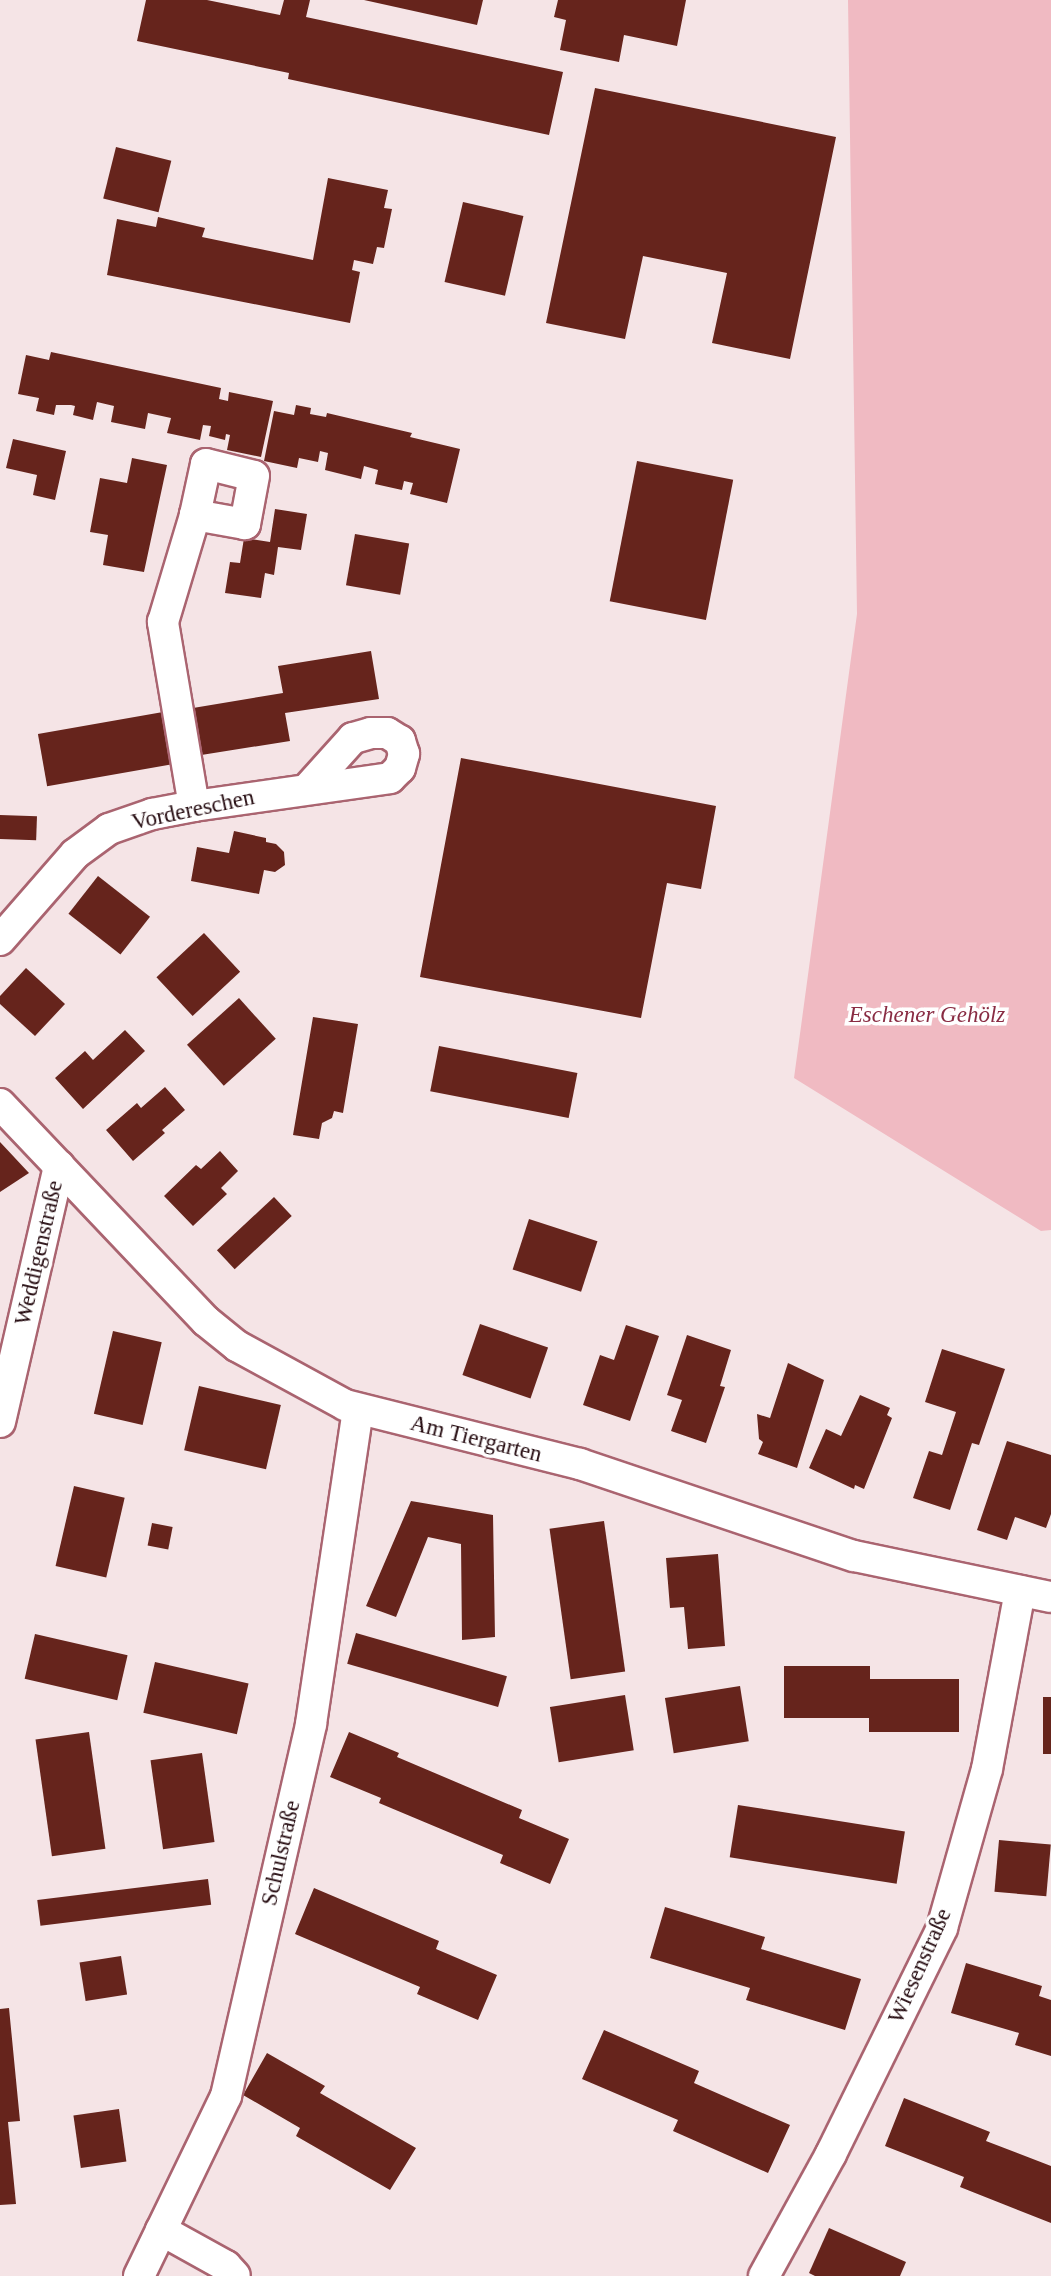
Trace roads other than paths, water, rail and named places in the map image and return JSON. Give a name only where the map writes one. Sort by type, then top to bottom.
[{"type":"street","points":[[194,806],[163,622],[195,515]]},
{"type":"street","name":"Vordereschen","points":[[0,940],[75,854],[109,829],[152,814],[308,788]]},
{"type":"street","name":"Am Tiergarten","points":[[0,1104],[206,1321],[237,1346],[358,1410],[580,1464],[853,1556],[1051,1597]]},
{"type":"street","name":"Weddigenstraße","points":[[0,1422],[60,1166]]},
{"type":"street","name":"Schulstraße","points":[[139,2276],[226,2096],[311,1724],[358,1410]]},
{"type":"street","name":"Wiesenstraße","points":[[764,2276],[831,2154],[942,1927],[987,1769],[1020,1591]]},
{"type":"street","points":[[162,2230],[226,2266],[234,2276]]},
{"type":"park label","name":"Eschener Gehölz","points":[[927,1015]]}]
